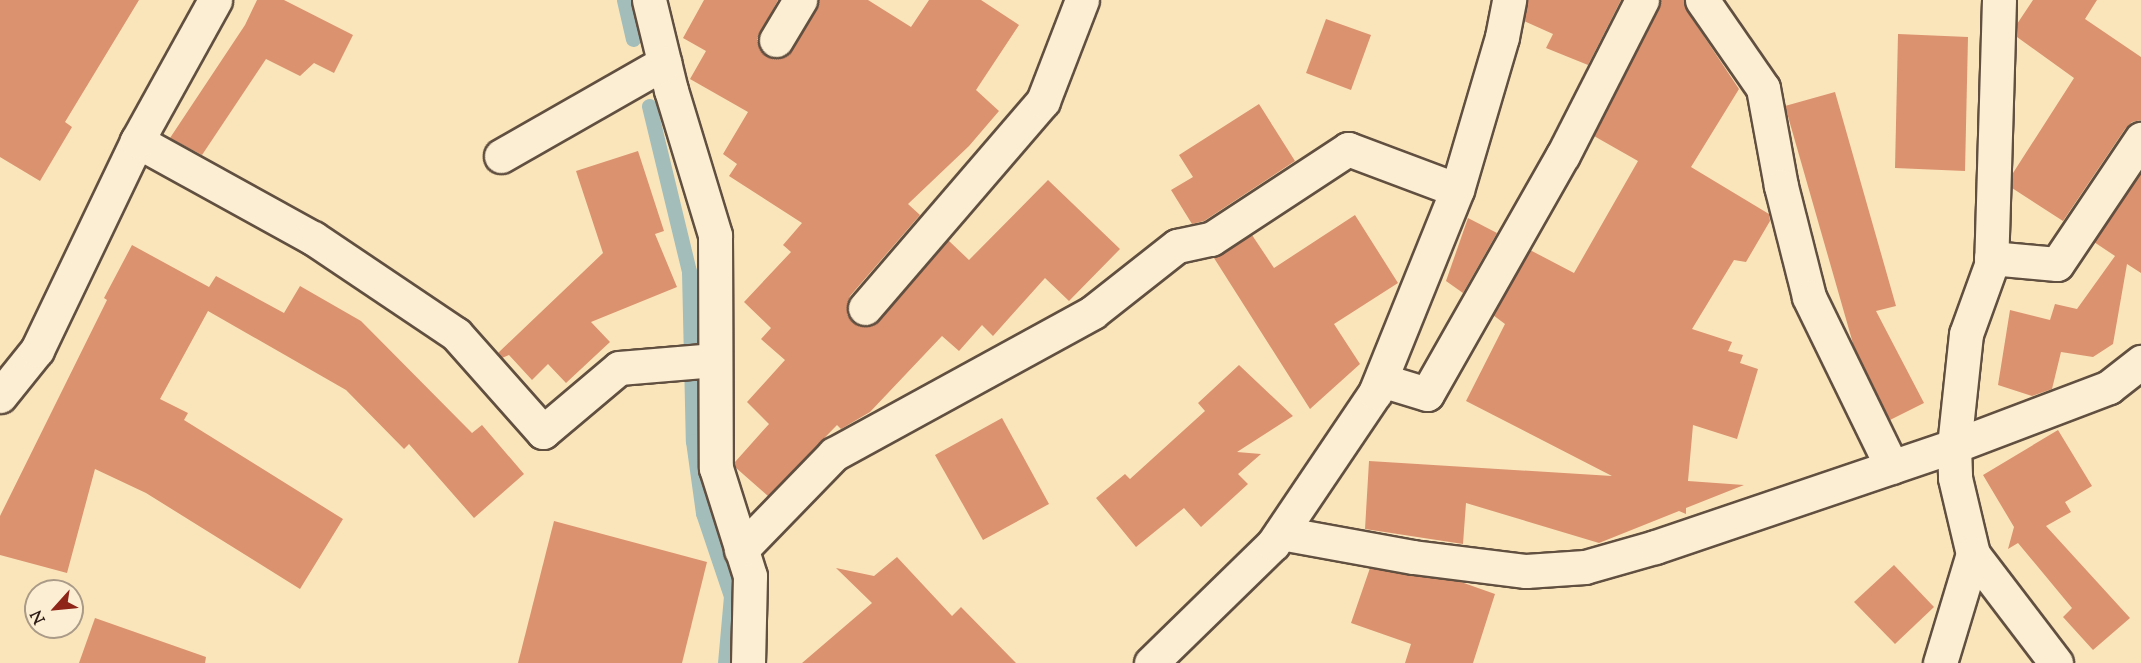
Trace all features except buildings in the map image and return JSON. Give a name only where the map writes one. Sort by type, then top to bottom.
[{"type":"street","points":[[0,396],[37,350],[136,141],[215,0]]},
{"type":"street","points":[[649,0],[664,63],[715,235],[709,360],[716,468],[750,576],[748,663]]},
{"type":"street","points":[[776,40],[800,0]]},
{"type":"street","points":[[865,308],[1042,101],[1082,0]]},
{"type":"street","points":[[1150,663],[1281,533],[1375,393],[1457,190],[1502,37],[1509,0]]},
{"type":"street","points":[[1380,380],[1427,394],[1563,155],[1642,0]]},
{"type":"street","points":[[1702,0],[1763,88],[1781,186],[1809,297],[1892,467]]},
{"type":"street","points":[[1998,0],[1991,258],[1966,333],[1954,446],[1955,478],[1973,554],[2056,663]]},
{"type":"street","points":[[501,156],[664,63]]},
{"type":"street","points":[[1991,258],[2057,264],[2141,139]]},
{"type":"street","points":[[136,141],[313,238],[456,334],[543,432],[620,368],[709,360]]},
{"type":"street","points":[[741,550],[834,454],[1093,312],[1177,246],[1211,239],[1348,149],[1457,190]]},
{"type":"street","points":[[1281,533],[1413,557],[1526,571],[1585,567],[1655,547],[1954,446],[2109,387],[2141,362]]},
{"type":"street","points":[[1940,663],[1973,554]]},
{"type":"waterway","points":[[624,0],[633,39]]},
{"type":"waterway","points":[[649,106],[689,271],[693,441],[703,513],[731,596],[725,663]]}]
